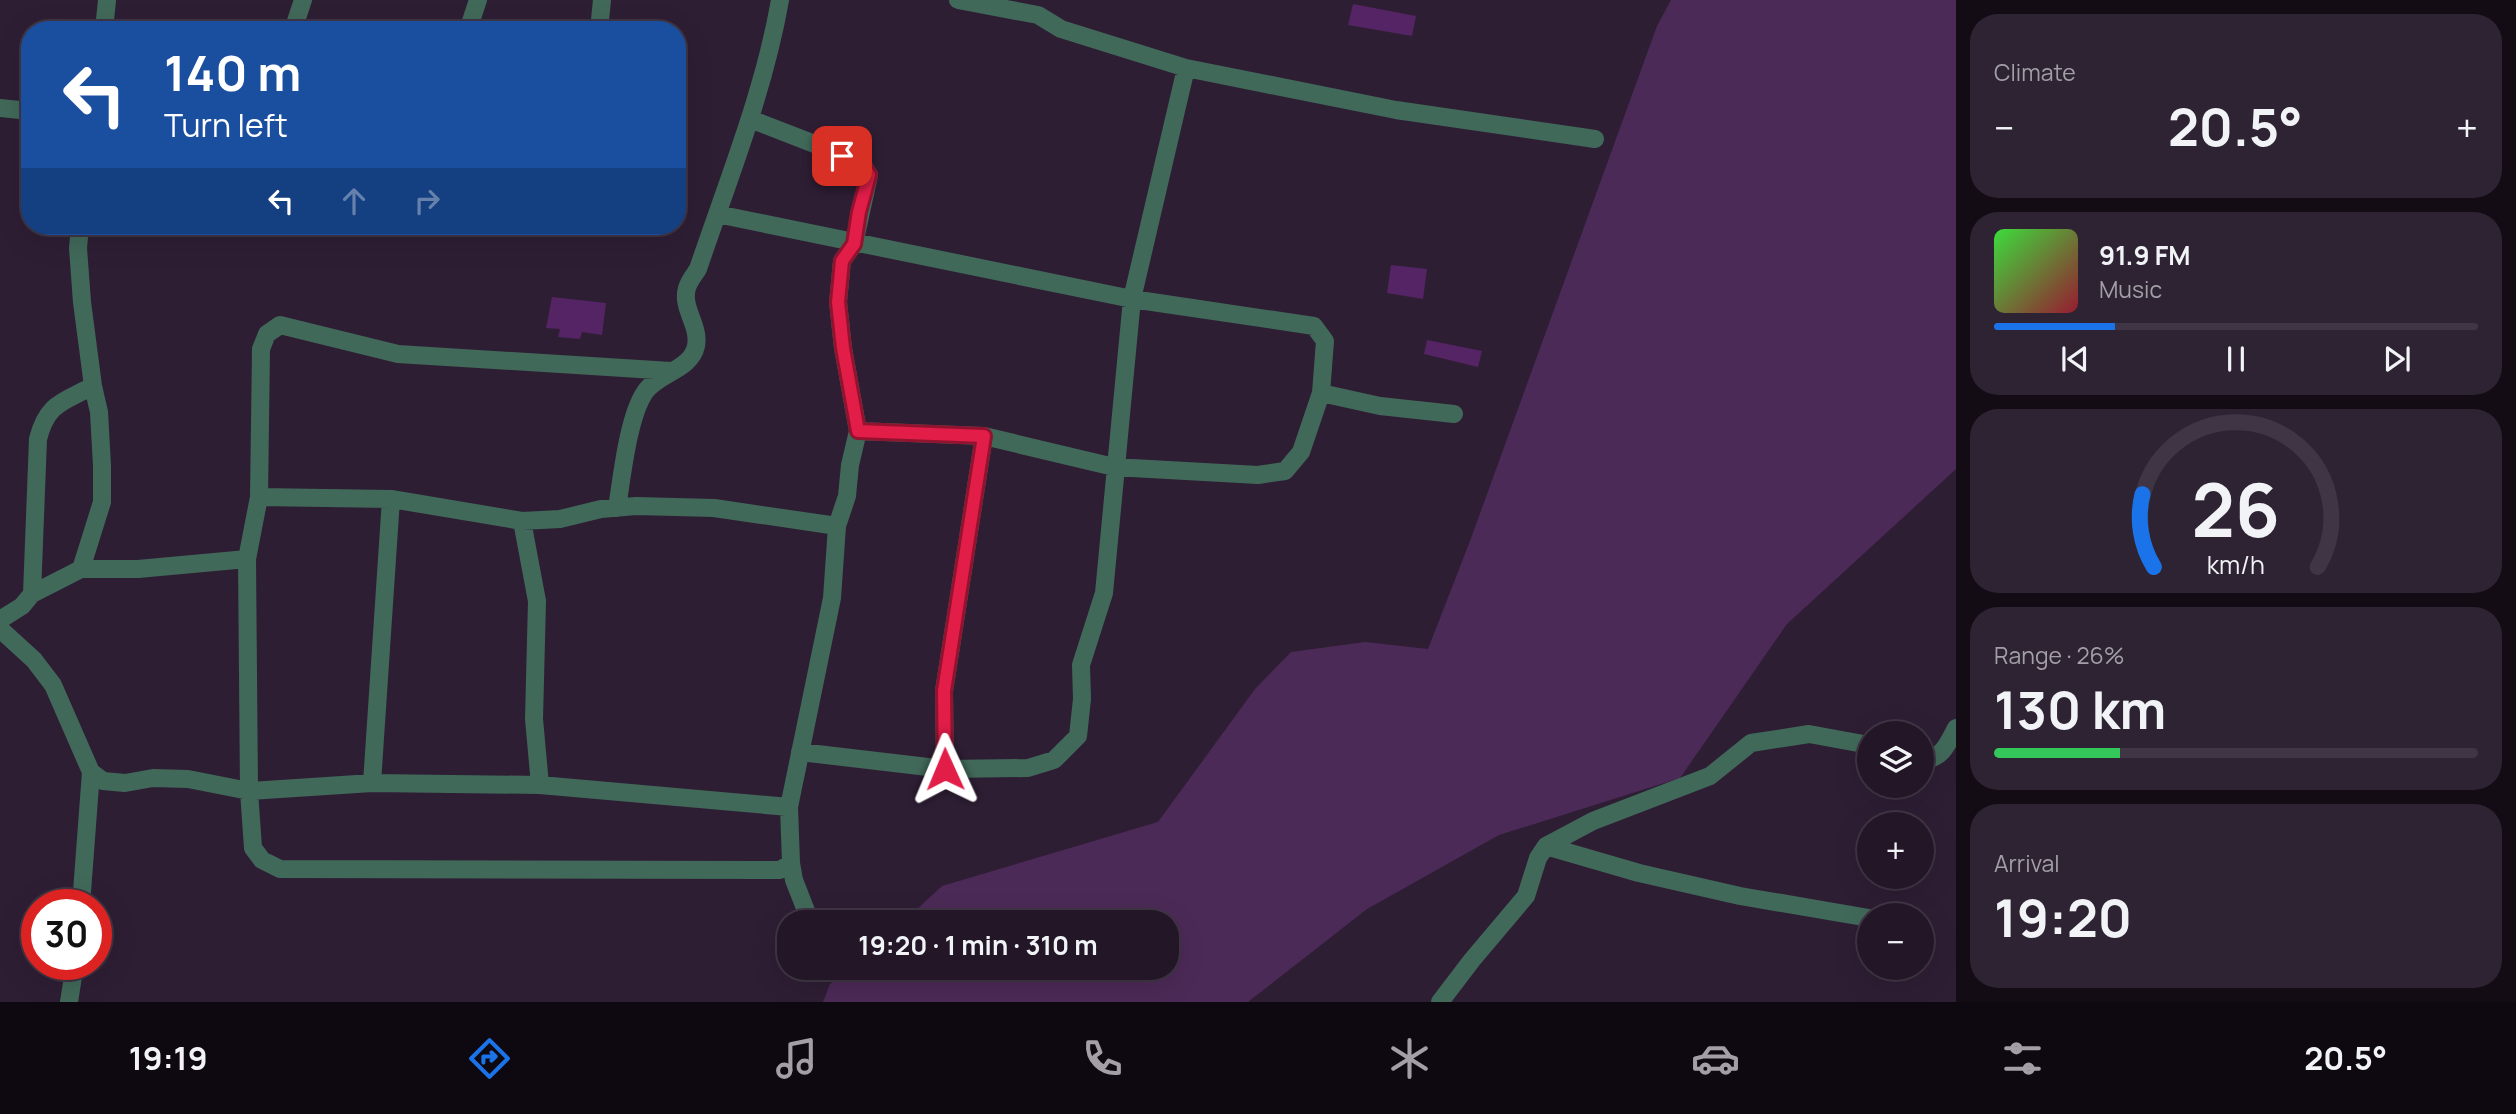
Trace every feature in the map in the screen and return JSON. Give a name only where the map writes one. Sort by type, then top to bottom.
[{"type":"street","points":[[105,21],[107,0]]},
{"type":"street","points":[[296,21],[303,0]]},
{"type":"street","points":[[471,21],[478,0]]},
{"type":"street","points":[[599,21],[602,0]]},
{"type":"street","points":[[617,508],[630,433],[644,393],[654,382],[688,361],[696,348],[697,333],[686,299],[687,288],[698,269],[750,119],[775,31],[780,0]]},
{"type":"street","points":[[958,0],[1010,4],[1038,15],[1061,29],[1186,68],[1396,110],[1595,139]]},
{"type":"street","points":[[800,752],[945,769],[1028,768],[1054,760],[1078,736],[1082,699],[1081,665],[1104,593],[1132,299],[1186,68]]},
{"type":"street","points":[[0,108],[21,110]]},
{"type":"street","points":[[750,119],[861,162],[869,175],[854,244],[842,261],[838,302],[843,348],[858,431],[850,465],[847,496],[837,526],[832,598],[789,807],[791,863],[794,880],[805,910]]},
{"type":"street","points":[[716,214],[1132,299],[1314,326],[1325,341],[1321,393],[1301,452],[1285,471],[1258,475],[1114,467],[984,436],[858,431]]},
{"type":"street","points":[[79,235],[82,302],[99,412],[102,502],[81,569]]},
{"type":"street","points":[[671,371],[398,354],[281,325],[267,334],[261,349],[258,497],[247,559],[249,791],[253,848],[262,860],[280,869],[780,870],[791,863]]},
{"type":"street","points":[[32,594],[38,439],[43,421],[53,407],[93,386]]},
{"type":"street","points":[[1321,393],[1380,406],[1454,414]]},
{"type":"street","points":[[945,769],[944,691],[984,436]]},
{"type":"street","points":[[258,497],[391,499],[522,521],[560,519],[601,509],[636,506],[714,508],[837,526]]},
{"type":"street","points":[[372,783],[391,499]]},
{"type":"street","points":[[522,521],[537,601],[534,719],[540,785]]},
{"type":"street","points":[[0,620],[22,606],[32,594],[81,569],[138,569],[247,559]]},
{"type":"street","points":[[0,629],[34,660],[53,685],[91,772],[83,889]]},
{"type":"street","points":[[1934,757],[1940,755],[1956,728]]},
{"type":"street","points":[[1440,1002],[1526,896],[1538,858],[1546,846],[1593,821],[1710,776],[1751,743],[1809,734],[1857,743]]},
{"type":"street","points":[[91,772],[103,781],[125,783],[153,778],[188,779],[249,791],[372,783],[540,785],[789,807]]},
{"type":"street","points":[[1546,846],[1639,873],[1727,893],[1857,916]]},
{"type":"street","points":[[69,1002],[72,980]]},
{"type":"shaded area","points":[[1671,0],[1956,0],[1956,469],[1787,624],[1680,778],[1499,835],[1367,909],[1248,1002],[823,1002],[830,984],[835,980],[1179,980],[1179,910],[916,910],[942,886],[1158,822],[1255,689],[1291,652],[1365,642],[1428,649],[1470,541],[1657,26]]},
{"type":"building","points":[[1353,4],[1416,16],[1412,36],[1348,25]]},
{"type":"building","points":[[1391,265],[1427,269],[1423,299],[1387,293]]},
{"type":"building","points":[[552,297],[606,303],[602,335],[582,332],[580,339],[558,337],[560,329],[546,328]]},
{"type":"building","points":[[1427,340],[1482,351],[1478,367],[1424,354]]},
{"type":"route","points":[[842,156],[861,162],[869,175],[854,244],[842,261],[838,302],[843,348],[858,431],[984,436],[944,691],[945,769]]}]
